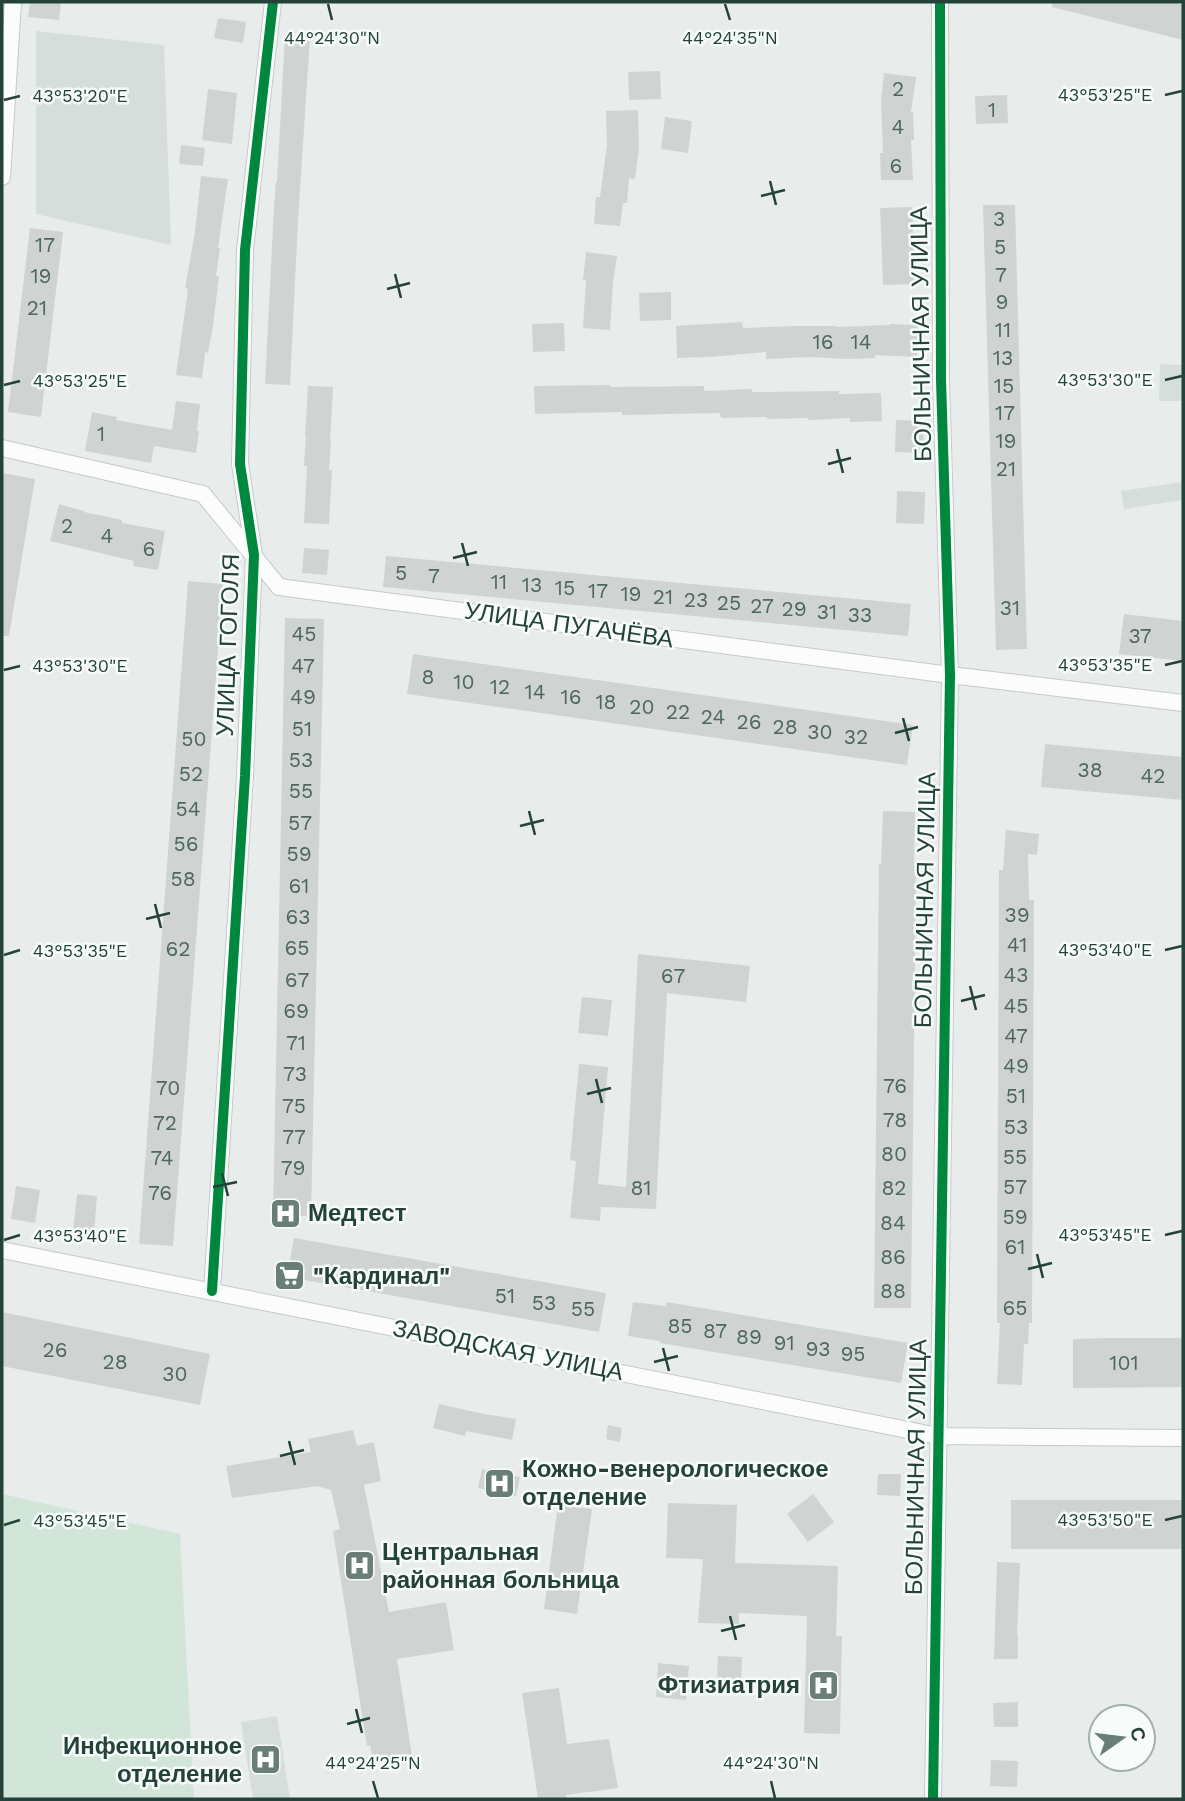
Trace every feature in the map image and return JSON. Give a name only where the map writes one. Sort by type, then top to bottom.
[{"type":"street","points":[[2,177],[13,2]]},
{"type":"street","name":"УЛИЦА ГОГОЛЯ","points":[[212,1291],[245,776],[254,555],[240,464],[245,250],[272,2]]},
{"type":"street","name":"БОЛЬНИЧНАЯ УЛИЦА","points":[[933,1799],[950,676],[941,380],[940,2]]},
{"type":"street","name":"УЛИЦА ПУГАЧЁВА","points":[[2,448],[203,494],[279,587],[950,676],[1183,703]]},
{"type":"street","name":"ЗАВОДСКАЯ УЛИЦА","points":[[2,1250],[938,1436],[1183,1438]]},
{"type":"shaded area","points":[[36,31],[164,45],[171,245],[36,214]]},
{"type":"shaded area","points":[[1160,364],[1183,365],[1183,401],[1159,401]]},
{"type":"shaded area","points":[[1183,482],[1183,500],[1124,509],[1121,491]]},
{"type":"shaded area","name":"Инфекционное отделение","points":[[277,1716],[290,1799],[253,1799],[241,1722]]},
{"type":"green space","points":[[2,1494],[180,1534],[194,1799],[2,1799]]},
{"type":"building","points":[[30,2],[61,2],[59,20],[28,17]]},
{"type":"building","points":[[1052,2],[1172,2],[1183,5],[1183,40],[1052,7]]},
{"type":"building","points":[[218,18],[246,22],[243,43],[214,38]]},
{"type":"building","points":[[285,36],[310,37],[290,385],[265,384]]},
{"type":"building","points":[[660,71],[661,99],[629,100],[628,72]]},
{"type":"building","points":[[884,73],[916,77],[911,112],[914,140],[911,140],[913,180],[881,180],[881,100]]},
{"type":"building","points":[[208,89],[237,93],[232,144],[202,140]]},
{"type":"building","points":[[1007,95],[1008,123],[976,124],[975,96]]},
{"type":"building","points":[[638,110],[639,149],[635,179],[629,178],[627,203],[623,203],[620,226],[594,224],[596,197],[600,197],[607,145],[606,111]]},
{"type":"building","points":[[665,117],[692,121],[688,153],[661,149]]},
{"type":"building","points":[[181,145],[205,148],[203,166],[179,164]]},
{"type":"building","points":[[201,176],[228,179],[218,248],[216,276],[219,276],[213,326],[208,353],[205,352],[202,378],[176,375]]},
{"type":"building","points":[[983,205],[1015,205],[1027,649],[996,650]]},
{"type":"building","points":[[912,207],[915,284],[883,285],[880,208]]},
{"type":"building","points":[[30,228],[63,232],[41,417],[8,412]]},
{"type":"building","points":[[586,252],[617,256],[610,330],[583,328]]},
{"type":"building","points":[[671,292],[671,320],[640,321],[639,293]]},
{"type":"building","points":[[742,322],[743,328],[918,325],[917,357],[875,355],[875,358],[766,359],[766,352],[677,358],[676,326]]},
{"type":"building","points":[[564,323],[565,351],[533,352],[532,324]]},
{"type":"building","points":[[308,386],[333,387],[329,524],[304,523]]},
{"type":"building","points":[[534,386],[704,386],[704,391],[752,389],[752,392],[881,393],[882,421],[850,422],[850,418],[721,418],[720,413],[535,414]]},
{"type":"building","points":[[176,401],[200,404],[196,453],[154,446],[151,463],[85,451],[92,412],[117,417],[116,420],[172,430]]},
{"type":"building","points":[[896,420],[924,421],[923,453],[895,452]]},
{"type":"building","points":[[2,473],[35,479],[9,636],[2,636]]},
{"type":"building","points":[[897,491],[925,492],[924,524],[896,523]]},
{"type":"building","points":[[59,504],[122,520],[122,523],[165,531],[158,570],[133,566],[134,561],[50,541]]},
{"type":"building","points":[[304,548],[329,550],[327,575],[302,573]]},
{"type":"building","points":[[386,556],[911,604],[908,636],[383,587]]},
{"type":"building","points":[[188,581],[223,584],[173,1246],[139,1244]]},
{"type":"building","points":[[1124,614],[1183,621],[1183,661],[1119,654]]},
{"type":"building","points":[[285,618],[324,619],[311,1216],[273,1215]]},
{"type":"building","points":[[413,654],[913,725],[907,765],[407,694]]},
{"type":"building","points":[[1045,744],[1183,757],[1183,800],[1041,787]]},
{"type":"building","points":[[883,811],[915,812],[911,1308],[874,1308],[879,864]]},
{"type":"building","points":[[1006,830],[1039,834],[1037,855],[1028,854],[1029,900],[1034,900],[1032,1323],[1029,1323],[1028,1344],[1024,1344],[1022,1385],[997,1384],[1000,1323],[997,1323],[999,870],[1003,870]]},
{"type":"building","points":[[638,954],[750,966],[746,1002],[667,993],[656,1209],[601,1207],[600,1221],[570,1218],[576,1161],[570,1160],[579,1064],[608,1067],[598,1184],[626,1187]]},
{"type":"building","points":[[582,997],[612,1000],[608,1036],[578,1033]]},
{"type":"building","points":[[16,1186],[40,1190],[35,1223],[11,1219]]},
{"type":"building","points":[[77,1194],[97,1196],[94,1232],[73,1230]]},
{"type":"building","points":[[294,1238],[606,1293],[599,1332],[287,1277]]},
{"type":"building","points":[[633,1302],[666,1306],[666,1302],[908,1343],[901,1383],[628,1336]]},
{"type":"building","points":[[2,1312],[210,1354],[200,1405],[2,1366]]},
{"type":"building","points":[[1183,1338],[1183,1387],[1073,1388],[1073,1339]]},
{"type":"building","points":[[439,1404],[516,1419],[512,1440],[466,1431],[465,1436],[433,1428]]},
{"type":"building","points":[[608,1425],[622,1428],[620,1442],[606,1439]]},
{"type":"building","name":"Центральная районная больница","points":[[353,1430],[357,1446],[374,1442],[381,1481],[364,1485],[389,1612],[446,1602],[454,1650],[397,1659],[412,1756],[373,1762],[370,1745],[367,1746],[333,1531],[340,1529],[331,1490],[318,1486],[232,1498],[226,1466],[311,1452],[308,1439]]},
{"type":"building","name":"Кожно-венерологическое отделение","points":[[482,1469],[520,1477],[516,1496],[478,1488]]},
{"type":"building","points":[[878,1474],[901,1474],[900,1496],[877,1495]]},
{"type":"building","points":[[813,1494],[834,1522],[808,1542],[787,1514]]},
{"type":"building","points":[[1011,1500],[1183,1500],[1183,1549],[1011,1549]]},
{"type":"building","points":[[668,1503],[737,1505],[735,1563],[838,1566],[836,1636],[842,1636],[840,1734],[804,1733],[807,1616],[739,1613],[739,1624],[698,1623],[703,1559],[666,1558]]},
{"type":"building","points":[[558,1505],[592,1509],[577,1614],[544,1609]]},
{"type":"building","points":[[997,1562],[1020,1563],[1018,1659],[994,1659]]},
{"type":"building","points":[[718,1656],[742,1657],[741,1684],[717,1683]]},
{"type":"building","points":[[658,1663],[689,1666],[686,1700],[656,1697]]},
{"type":"building","points":[[559,1688],[567,1744],[609,1739],[618,1788],[566,1795],[566,1799],[538,1799],[522,1693]]},
{"type":"building","points":[[1018,1702],[1018,1727],[994,1727],[993,1703]]},
{"type":"building","points":[[991,1760],[1018,1761],[1017,1787],[990,1786]]},
{"type":"cycle path","points":[[212,1291],[245,776],[254,555],[240,464],[245,250],[273,2]]},
{"type":"cycle path","points":[[933,1799],[950,675],[941,380],[940,2]]},
{"type":"place","name":"Медтест","points":[[285,1213]]},
{"type":"place","name":"\"Кардинал\"","points":[[290,1276]]},
{"type":"place","name":"Кожно-венерологическое отделение","points":[[499,1483]]},
{"type":"place","name":"Центральная районная больница","points":[[359,1566]]},
{"type":"place","name":"Фтизиатрия","points":[[823,1685]]},
{"type":"place","name":"Инфекционное отделение","points":[[265,1760]]}]
